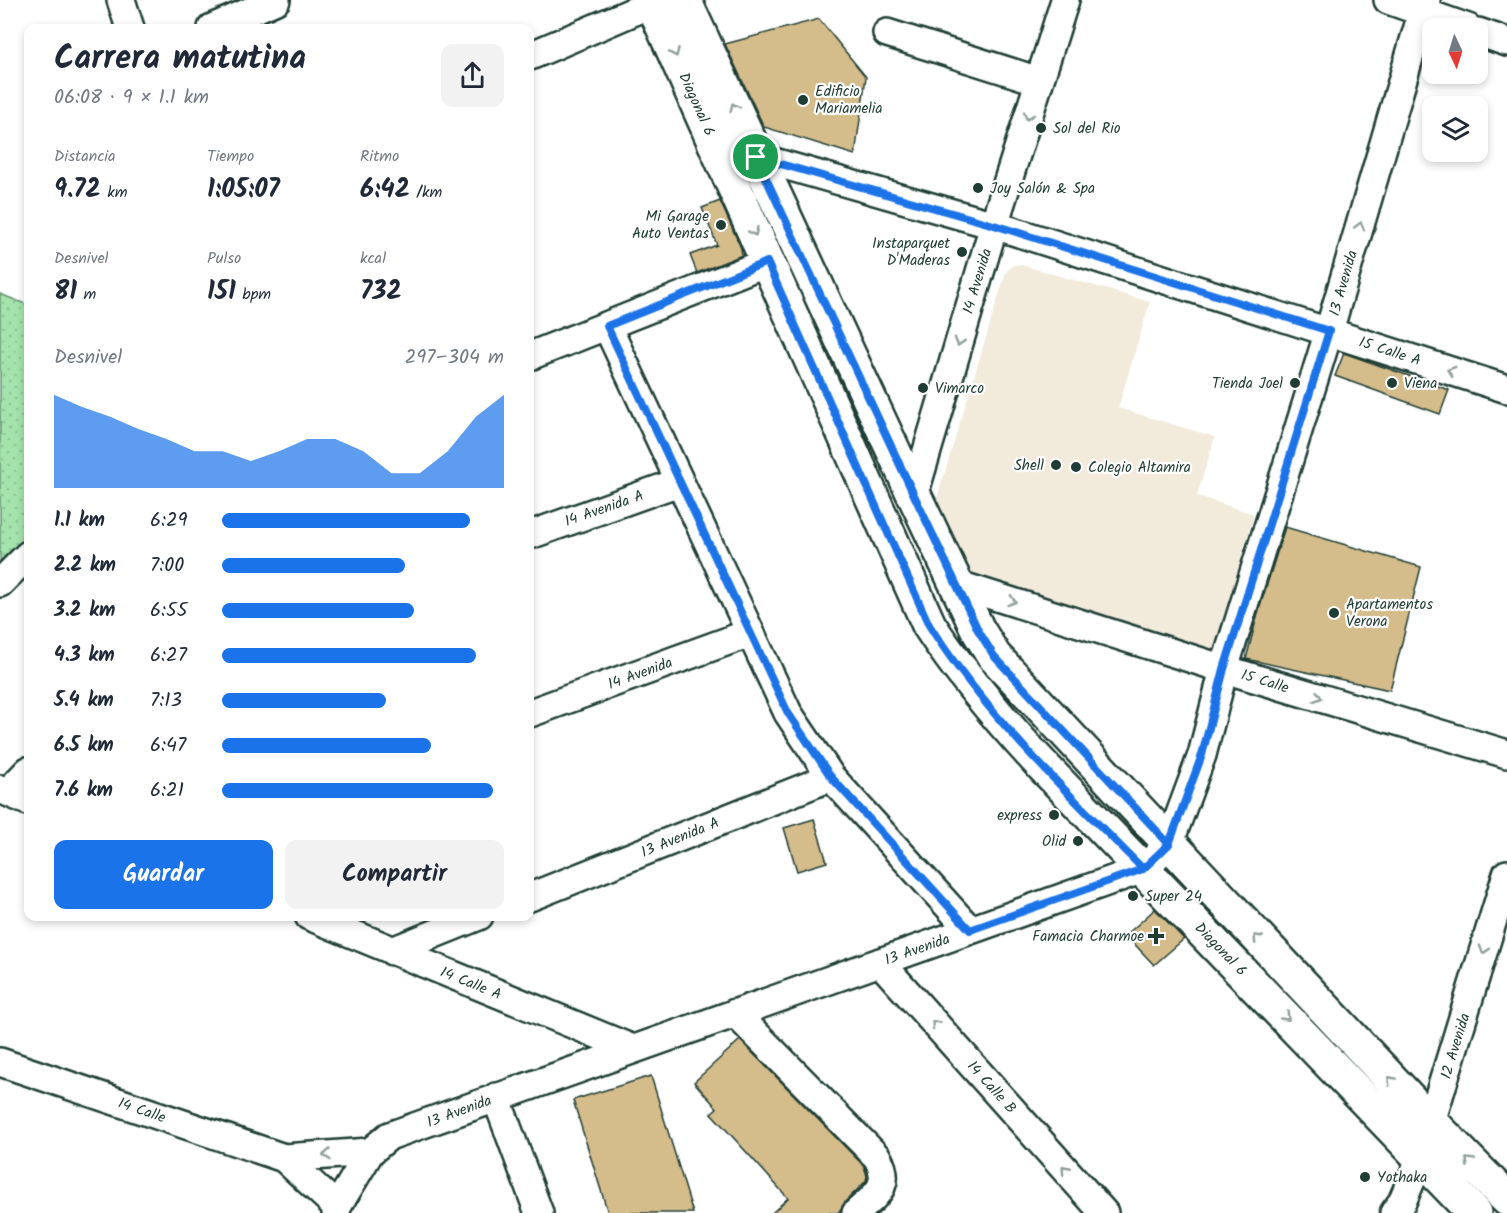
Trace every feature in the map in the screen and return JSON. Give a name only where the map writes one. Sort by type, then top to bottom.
[{"type":"main road","points":[[677,5],[756,157],[956,584],[978,630],[994,656],[1431,1122],[1507,1199]]},
{"type":"main road","name":"Diagonal 6","points":[[677,5],[767,262],[929,625],[948,654],[1003,724],[1474,1213]]},
{"type":"main road","name":"12 Avenida","points":[[1421,1157],[1431,1122]]},
{"type":"street","points":[[121,0],[129,24]]},
{"type":"street","points":[[222,24],[276,0]]},
{"type":"street","name":"14 Avenida","points":[[914,495],[994,225],[1065,0]]},
{"type":"street","points":[[1388,0],[1425,6],[1448,18]]},
{"type":"street","points":[[534,55],[677,5]]},
{"type":"street","name":"13 Avenida","points":[[336,1210],[370,1152],[389,1136],[1143,869],[1169,844],[1202,755],[1224,669],[1329,331],[1425,6]]},
{"type":"street","points":[[887,33],[1039,81]]},
{"type":"street","points":[[1488,35],[1507,42]]},
{"type":"street","name":"15 Calle A","points":[[756,157],[994,225],[1507,389]]},
{"type":"street","points":[[534,354],[767,262]]},
{"type":"street","points":[[607,326],[788,713],[831,777],[970,930]]},
{"type":"street","name":"14 Avenida A","points":[[534,534],[679,482]]},
{"type":"street","points":[[0,583],[24,559]]},
{"type":"street","name":"15 Calle","points":[[956,584],[1224,669],[1507,754]]},
{"type":"street","name":"14 Avenida","points":[[534,712],[750,633]]},
{"type":"street","points":[[12,794],[24,777]]},
{"type":"street","name":"13 Avenida A","points":[[534,895],[831,777]]},
{"type":"street","name":"12 Avenida","points":[[1431,1122],[1507,874]]},
{"type":"street","name":"14 Calle A","points":[[321,921],[633,1049]]},
{"type":"street","points":[[392,951],[467,921]]},
{"type":"street","name":"14 Calle B","points":[[880,962],[1104,1213]]},
{"type":"street","points":[[735,1013],[876,1157],[883,1168],[884,1179],[879,1192],[856,1213]]},
{"type":"street","name":"14 Calle","points":[[2,1070],[284,1158],[370,1152]]},
{"type":"street","points":[[496,1097],[539,1213]]},
{"type":"street","name":"12 Avenida","points":[[1397,1212],[1421,1157]]},
{"type":"street","name":"14 Calle","points":[[284,1158],[336,1210]]},
{"type":"shaded area","name":"Colegio Altamira","points":[[1013,265],[1022,265],[1150,302],[1118,408],[1215,437],[1197,496],[1254,514],[1214,651],[970,578],[933,511],[1006,272]]},
{"type":"green space","points":[[0,294],[24,303],[24,547],[0,571]]},
{"type":"building","name":"Edificio Mariamelia","points":[[819,19],[866,77],[855,155],[764,127],[725,44]]},
{"type":"building","name":"Mi Garage Auto Ventas","points":[[720,201],[742,255],[697,273],[690,255],[717,245],[702,208]]},
{"type":"building","name":"Viena","points":[[1344,353],[1449,390],[1440,414],[1335,376]]},
{"type":"building","name":"Apartamentos Verona","points":[[1285,527],[1421,567],[1390,690],[1246,659]]},
{"type":"building","points":[[814,819],[827,862],[797,871],[784,828]]},
{"type":"building","name":"Famacia Charmoe","points":[[1155,909],[1184,939],[1154,965],[1126,935]]},
{"type":"building","points":[[740,1040],[864,1166],[866,1181],[846,1201],[838,1213],[772,1213],[788,1198],[711,1113],[717,1108],[694,1082]]},
{"type":"building","points":[[651,1076],[693,1213],[608,1213],[573,1100]]},
{"type":"place","name":"Edificio Mariamelia","points":[[803,100]]},
{"type":"place","name":"Sol del Rio","points":[[1041,128]]},
{"type":"place","name":"Joy Salón & Spa","points":[[978,188]]},
{"type":"place","name":"Mi Garage Auto Ventas","points":[[721,225]]},
{"type":"place","name":"Instaparquet D'Maderas","points":[[962,252]]},
{"type":"place","name":"Tienda Joel","points":[[1295,383]]},
{"type":"place","name":"Viena","points":[[1392,383]]},
{"type":"place","name":"Vimarco","points":[[923,388]]},
{"type":"place","name":"Shell","points":[[1056,465]]},
{"type":"place","name":"Colegio Altamira","points":[[1076,467]]},
{"type":"place","name":"Apartamentos Verona","points":[[1334,613]]},
{"type":"place","name":"express","points":[[1054,815]]},
{"type":"place","name":"Olid","points":[[1078,841]]},
{"type":"place","name":"Super 24","points":[[1133,896]]},
{"type":"place","name":"Famacia Charmoe","points":[[1156,936]]},
{"type":"place","name":"Yothaka","points":[[1365,1177]]},
{"type":"route","points":[[756,157],[978,630],[994,656],[1006,670],[1169,844],[1143,869],[970,930],[831,777],[788,713],[607,326],[767,262],[929,625],[948,654],[1003,724],[1143,869],[1169,844],[1202,755],[1224,669],[1329,331],[994,225],[756,157]]}]
